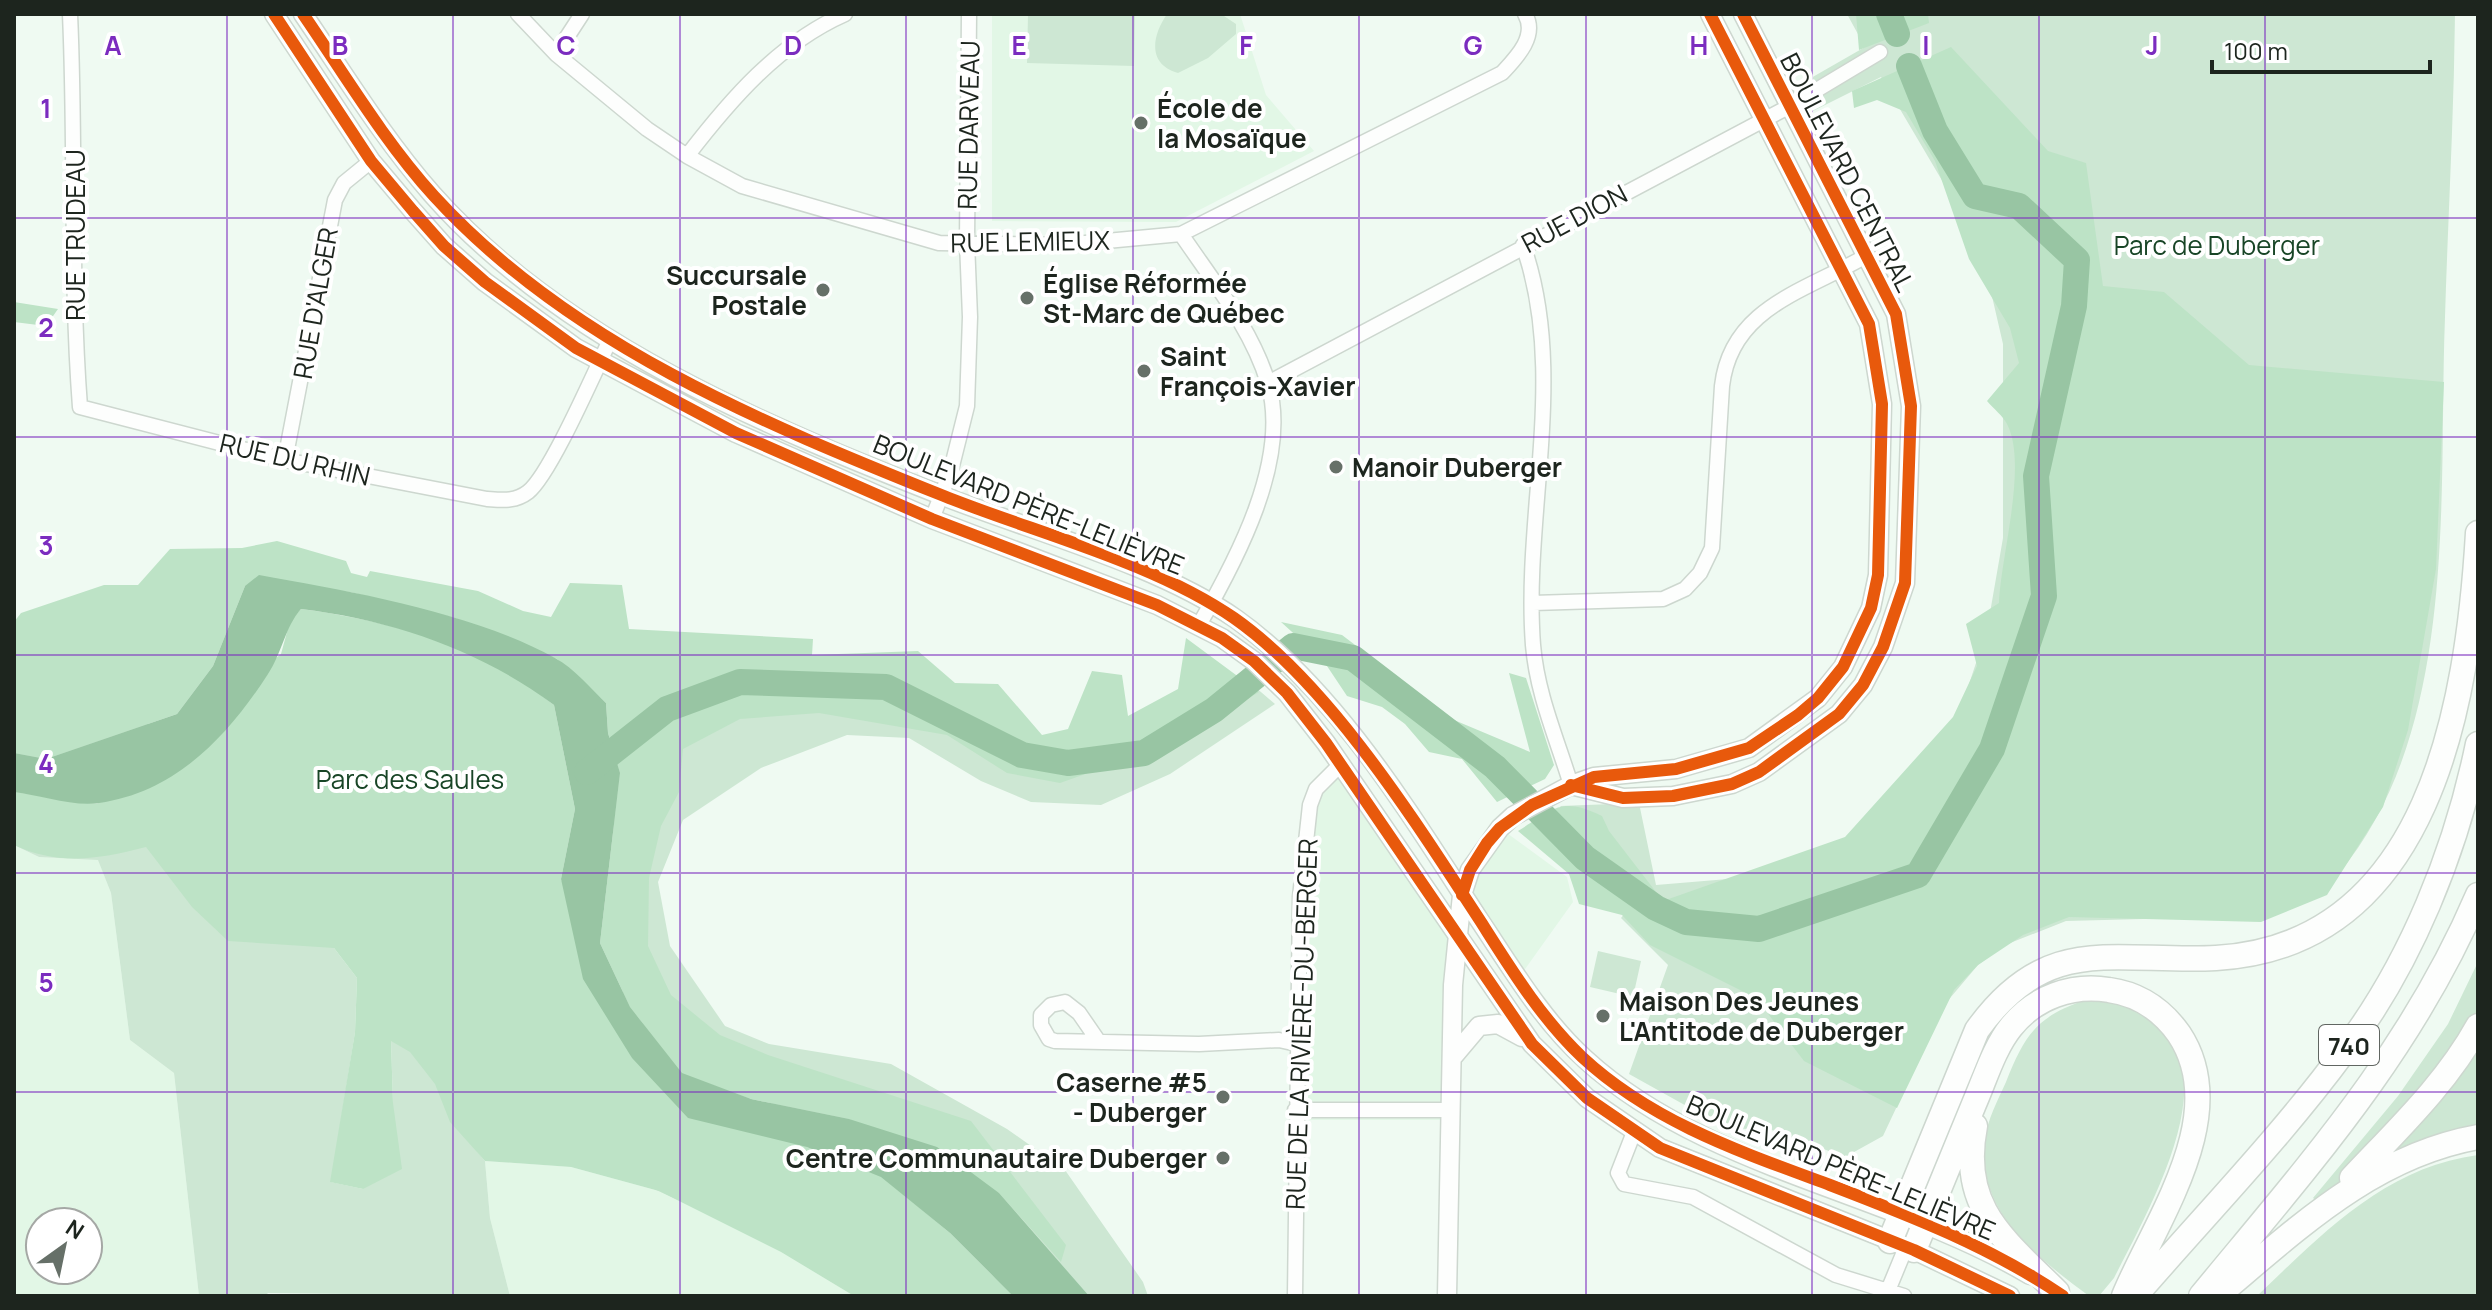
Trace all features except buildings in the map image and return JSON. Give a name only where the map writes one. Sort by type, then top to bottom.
[{"type":"highway","points":[[1903,1246],[1977,1030],[1998,1000],[2023,980],[2050,966],[2081,958],[2217,958],[2256,953],[2292,942],[2336,921],[2388,869],[2420,813],[2454,714],[2472,606],[2478,533]]},
{"type":"highway","name":"740","points":[[2135,1296],[2347,1049],[2389,981],[2421,917],[2447,853],[2478,744]]},
{"type":"highway","name":"740","points":[[2201,1296],[2335,1134],[2387,1065],[2422,1009],[2478,895]]},
{"type":"highway","points":[[1914,1218],[2003,1039],[2021,1017],[2035,1004],[2075,989],[2114,990],[2147,1003],[2173,1026],[2185,1043],[2197,1081],[2193,1137],[2177,1184],[2124,1296]]},
{"type":"highway","points":[[2217,1296],[2323,1208],[2423,1103],[2464,1051],[2478,1026]]},
{"type":"highway","points":[[1984,1080],[1970,1149],[1976,1194],[1997,1233],[2060,1294]]},
{"type":"highway","points":[[2323,1208],[2403,1158],[2441,1144],[2478,1137]]},
{"type":"main road","name":"BOULEVARD PÈRE-LELIÈVRE","points":[[274,14],[371,161],[444,246],[510,301],[600,362],[736,433],[932,519],[1132,595],[1199,625],[1241,650],[1282,689],[1341,764],[1532,1044],[1587,1098],[1634,1132],[1684,1159],[1903,1246],[2010,1296]]},
{"type":"main road","name":"BOULEVARD PÈRE-LELIÈVRE","points":[[303,14],[431,193],[507,267],[610,340],[745,411],[940,495],[1155,576],[1211,604],[1254,634],[1301,676],[1370,760],[1549,1022],[1608,1079],[1656,1112],[1709,1139],[1914,1218],[1999,1257],[2060,1294]]},
{"type":"main road","name":"BOULEVARD CENTRAL","points":[[1447,1296],[1458,937],[1462,895],[1470,870],[1513,816],[1571,785],[1594,777],[1676,769],[1749,748],[1818,698],[1850,654],[1871,608],[1878,575],[1882,404],[1869,324],[1710,14]]},
{"type":"main road","name":"BOULEVARD CENTRAL","points":[[1571,785],[1623,798],[1692,794],[1732,784],[1759,772],[1839,714],[1863,685],[1883,647],[1905,583],[1911,458],[1907,366],[1896,314],[1743,14]]},
{"type":"main road","points":[[1452,1058],[1472,1030],[1486,1024],[1509,1028],[1532,1044]]},
{"type":"street","name":"RUE TRUDEAU","points":[[70,14],[75,128],[75,353],[80,407]]},
{"type":"street","name":"RUE LEMIEUX","points":[[518,14],[556,54],[687,156],[742,186],[939,243],[1064,245],[1181,234],[1502,73],[1527,40],[1529,21],[1525,14]]},
{"type":"street","points":[[556,54],[582,14]]},
{"type":"street","points":[[687,156],[720,113],[813,20],[845,14]]},
{"type":"street","name":"RUE DARVEAU","points":[[932,519],[951,470],[967,406],[970,317],[967,242],[969,14]]},
{"type":"street","name":"RUE DION","points":[[1268,383],[1790,106],[1880,52]]},
{"type":"street","name":"RUE D'ALGER","points":[[285,460],[332,209],[344,183],[371,161]]},
{"type":"street","points":[[1181,234],[1221,293],[1268,383],[1273,419],[1265,481],[1238,557],[1199,625]]},
{"type":"street","points":[[1523,245],[1537,299],[1543,350],[1533,603],[1538,676],[1571,785]]},
{"type":"street","points":[[1533,603],[1663,599],[1685,589],[1700,573],[1712,548],[1722,386],[1725,362],[1735,340],[1770,307],[1866,256]]},
{"type":"street","points":[[600,362],[610,340]]},
{"type":"street","name":"RUE DU RHIN","points":[[80,407],[285,460],[487,499],[513,500],[530,490],[564,434],[600,362]]},
{"type":"street","name":"RUE DE LA RIVIÈRE-DU-BERGER","points":[[1295,1296],[1300,897],[1310,805],[1316,789],[1341,764]]},
{"type":"street","points":[[1099,1042],[1279,1040],[1297,1044]]},
{"type":"street","points":[[1295,1110],[1452,1110]]},
{"type":"street","points":[[1634,1132],[1619,1166],[1618,1173],[1624,1184],[1693,1197],[1836,1275],[1904,1296]]},
{"type":"street","name":"BOULEVARD PÈRE-LELIÈVRE","points":[[1887,1293],[1903,1246]]},
{"type":"shaded area","name":"École de la Mosaïque","points":[[992,14],[1240,14],[1266,95],[1314,151],[1176,222],[992,221]]},
{"type":"shaded area","points":[[259,575],[449,616],[522,642],[562,662],[576,673],[606,703],[608,733],[620,773],[600,943],[630,1007],[682,1073],[751,1099],[849,1119],[937,1147],[999,1193],[1089,1296],[1013,1296],[950,1233],[881,1177],[807,1147],[688,1118],[632,1058],[583,979],[561,879],[575,809],[554,705],[496,668],[465,653],[434,640],[369,621],[301,609],[273,666],[236,719],[176,774],[127,797],[99,803],[68,802],[14,792],[14,753],[46,759],[177,714],[213,666],[245,586]]},
{"type":"shaded area","points":[[1341,764],[1458,937],[1454,1120],[1295,1120],[1310,805]]},
{"type":"shaded area","points":[[1500,828],[1567,877],[1573,902],[1518,979],[1462,895]]},
{"type":"shaded area","points":[[14,845],[39,857],[98,859],[111,893],[130,1040],[174,1073],[199,1296],[14,1296]]},
{"type":"shaded area","points":[[485,1161],[571,1167],[659,1191],[781,1252],[854,1296],[510,1296],[490,1218]]},
{"type":"green space","points":[[1028,14],[1135,14],[1134,66],[1027,63]]},
{"type":"green space","points":[[1167,14],[1221,14],[1236,24],[1236,34],[1208,58],[1178,73],[1161,63],[1155,48],[1158,31]]},
{"type":"green space","name":"Parc de Duberger","points":[[1847,14],[2455,14],[2440,533],[2435,607],[2424,680],[2406,750],[2378,815],[2339,873],[2143,919],[2066,921],[2005,945],[1978,965],[1945,1004],[1883,1136],[1845,1157],[1772,1130],[1726,1128],[1629,1074],[1668,965],[1621,918],[1639,896],[1560,806],[1639,803],[1656,885],[1728,879],[1842,847],[1960,711],[1987,630],[2003,538],[2003,344],[1991,292],[1950,194],[1881,77],[1813,111],[1797,86],[1865,47]]},
{"type":"green space","points":[[1856,14],[1928,14],[1929,23],[1859,50]]},
{"type":"green space","name":"Parc de Duberger","points":[[1951,47],[2048,151],[2086,163],[2103,286],[2164,292],[2249,365],[2444,382],[2436,569],[2408,730],[2383,807],[2327,895],[2261,922],[2069,917],[2023,935],[1978,965],[1954,990],[1897,1108],[1804,1061],[1756,998],[1650,945],[1622,915],[1579,904],[1569,874],[1518,831],[1549,811],[1566,806],[1602,816],[1609,831],[1663,901],[1845,837],[1953,717],[1977,666],[1966,624],[1999,603],[2012,510],[2013,441],[2007,424],[1987,401],[2019,363],[2010,328],[1969,259],[1935,161],[1906,112],[1877,100],[1854,108],[1852,91]]},
{"type":"green space","points":[[14,302],[58,309],[46,326],[14,322]]},
{"type":"green space","points":[[277,541],[346,561],[351,573],[367,577],[370,571],[478,591],[523,611],[551,617],[570,583],[622,585],[629,629],[813,639],[812,655],[918,651],[955,683],[998,684],[1042,735],[1068,729],[1092,671],[1122,675],[1128,716],[1178,689],[1186,638],[1259,692],[1178,741],[1060,783],[1007,773],[947,735],[819,713],[740,719],[683,749],[679,792],[661,826],[649,878],[648,946],[671,995],[720,1035],[768,1055],[971,1121],[1066,1245],[1061,1262],[999,1193],[849,1119],[751,1099],[682,1074],[630,1007],[600,943],[620,773],[608,733],[606,703],[557,659],[455,618],[350,592],[245,586],[213,666],[177,714],[46,759],[14,753],[14,622],[21,613],[104,585],[138,585],[170,549],[242,548]]},
{"type":"green space","name":"Parc des Saules","points":[[301,609],[381,624],[434,639],[514,676],[554,705],[575,809],[561,879],[632,1058],[807,1147],[881,1176],[950,1233],[1013,1296],[854,1296],[781,1252],[659,1191],[571,1167],[485,1161],[450,1122],[435,1084],[410,1052],[391,1041],[393,1103],[402,1169],[363,1189],[330,1182],[355,1032],[357,978],[334,948],[228,941],[192,907],[146,847],[112,855],[63,858],[30,852],[14,845],[14,792],[97,804],[281,654],[290,621]]},
{"type":"green space","points":[[1281,622],[1342,635],[1454,720],[1530,752],[1509,673],[1526,678],[1554,765],[1545,779],[1497,802],[1462,759],[1429,752],[1405,724],[1382,707],[1347,696],[1323,660]]},
{"type":"green space","points":[[14,646],[585,978],[1020,1296],[859,1296],[789,1250],[561,1147],[475,1149],[485,1161],[490,1218],[510,1296],[268,1293],[265,1296],[199,1296],[174,1073],[130,1040],[111,893],[98,860],[39,857],[14,845]],"holes":[[[334,948],[347,948],[401,1046],[391,1040],[393,1103],[363,1189],[331,1182],[355,1032],[357,978]]]},
{"type":"green space","points":[[1240,674],[1275,704],[1170,774],[1101,805],[1031,802],[981,781],[909,738],[847,735],[761,768],[683,820],[658,882],[670,946],[725,1026],[769,1044],[891,1064],[1007,1129],[1065,1170],[1143,1282],[1148,1296],[1083,1296],[624,1012],[609,750],[740,678],[1023,747],[1208,702]]},
{"type":"green space","points":[[1598,951],[1641,961],[1633,997],[1590,987]]},
{"type":"green space","points":[[2478,962],[2478,1020],[2416,1105],[2319,1203],[2313,1198],[2398,1096],[2448,1024]]},
{"type":"green space","points":[[2088,999],[2140,1013],[2171,1038],[2183,1073],[2182,1113],[2170,1156],[2133,1242],[2114,1278],[2099,1296],[2089,1296],[2070,1282],[2014,1231],[1990,1189],[1985,1166],[1985,1140],[1990,1118],[2027,1039],[2056,1012]]},
{"type":"green space","points":[[2478,1040],[2478,1125],[2431,1137],[2388,1154]]},
{"type":"green space","points":[[2478,1155],[2478,1296],[2257,1296],[2331,1228],[2384,1189],[2444,1162]]},
{"type":"waterway","points":[[1889,14],[1897,34]]},
{"type":"waterway","points":[[587,772],[667,709],[740,682],[886,687],[1022,755],[1068,763],[1144,753],[1214,710],[1293,646],[1353,658],[1495,767],[1585,858],[1656,908],[1686,922],[1759,929],[1918,875],[1992,749],[2044,596],[2036,476],[2074,306],[2077,260],[2019,206],[1975,196],[1935,131],[1909,66]]},
{"type":"cycle path","points":[[274,14],[371,161],[444,246],[485,282],[576,348],[736,433],[932,519],[1157,605],[1222,638],[1254,661],[1287,693],[1326,743],[1532,1044],[1587,1098],[1660,1148],[1914,1250],[2010,1296]]},
{"type":"cycle path","points":[[303,14],[382,130],[434,196],[487,248],[545,295],[607,337],[671,374],[807,439],[944,496],[1093,550],[1167,581],[1234,618],[1270,647],[1304,680],[1370,758],[1540,1010],[1567,1042],[1609,1080],[1638,1100],[1699,1133],[1950,1234],[2008,1262],[2063,1296]]},
{"type":"cycle path","points":[[1462,895],[1470,870],[1487,843],[1500,828],[1532,805],[1594,777],[1676,769],[1749,748],[1798,715],[1818,698],[1843,667],[1871,608],[1878,575],[1882,404],[1869,324],[1710,14]]},
{"type":"cycle path","points":[[1571,785],[1623,798],[1673,796],[1732,784],[1759,772],[1839,714],[1863,685],[1883,647],[1905,583],[1911,406],[1896,314],[1743,14]]},
{"type":"place","name":"École de la Mosaïque","points":[[1141,123]]},
{"type":"place","name":"Succursale Postale","points":[[823,290]]},
{"type":"place","name":"Église Réformée St-Marc de Québec","points":[[1027,298]]},
{"type":"place","name":"Saint François-Xavier","points":[[1144,371]]},
{"type":"place","name":"Manoir Duberger","points":[[1336,467]]},
{"type":"place","name":"Maison Des Jeunes L'Antitode de Duberger","points":[[1603,1016]]},
{"type":"place","name":"Caserne #5 - Duberger","points":[[1223,1097]]},
{"type":"place","name":"Centre Communautaire Duberger","points":[[1223,1158]]}]
